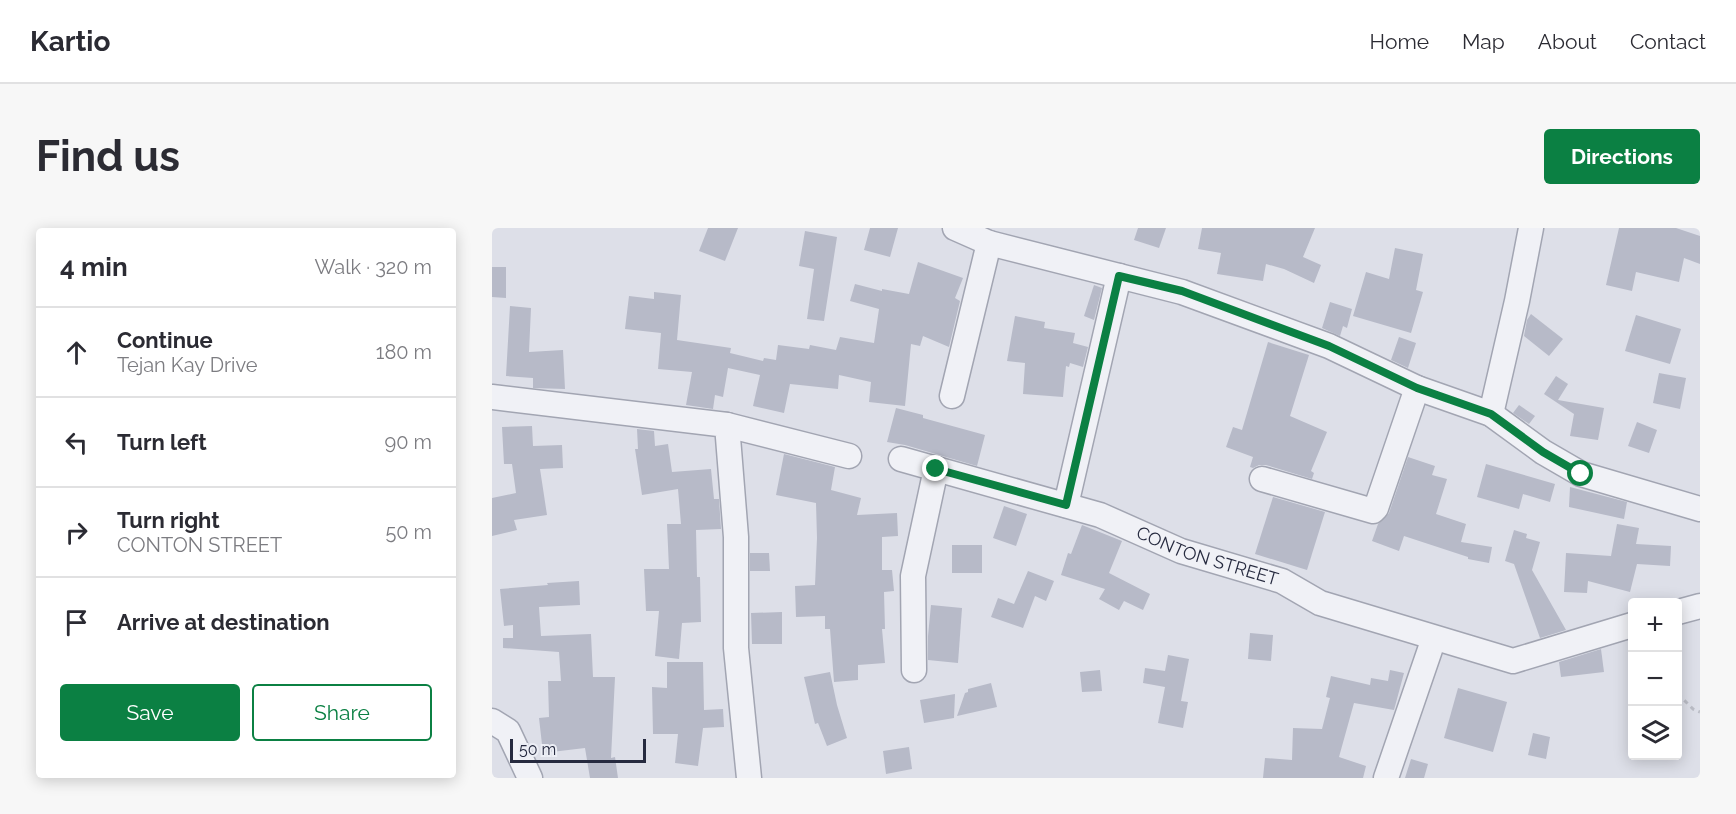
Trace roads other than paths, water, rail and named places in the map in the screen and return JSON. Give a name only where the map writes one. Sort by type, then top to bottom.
[{"type":"street","points":[[955,228],[989,243],[1182,291],[1308,338],[1417,388],[1491,414],[1543,452],[1581,474],[1700,509]]},
{"type":"street","points":[[1491,414],[1531,228]]},
{"type":"street","points":[[952,396],[989,243]]},
{"type":"street","points":[[1066,505],[1119,276]]},
{"type":"street","points":[[1262,479],[1373,512],[1417,388]]},
{"type":"street","points":[[492,397],[728,425],[849,456]]},
{"type":"street","points":[[728,425],[736,537],[736,648],[749,778]]},
{"type":"street","name":"CONTON STREET","points":[[901,459],[1100,515],[1181,551],[1281,581],[1320,603],[1513,661],[1628,627]]},
{"type":"street","points":[[914,670],[914,576],[936,469]]},
{"type":"street","points":[[1682,611],[1700,606]]},
{"type":"street","points":[[1386,778],[1434,638]]},
{"type":"street","points":[[492,721],[508,731],[530,778]]}]
